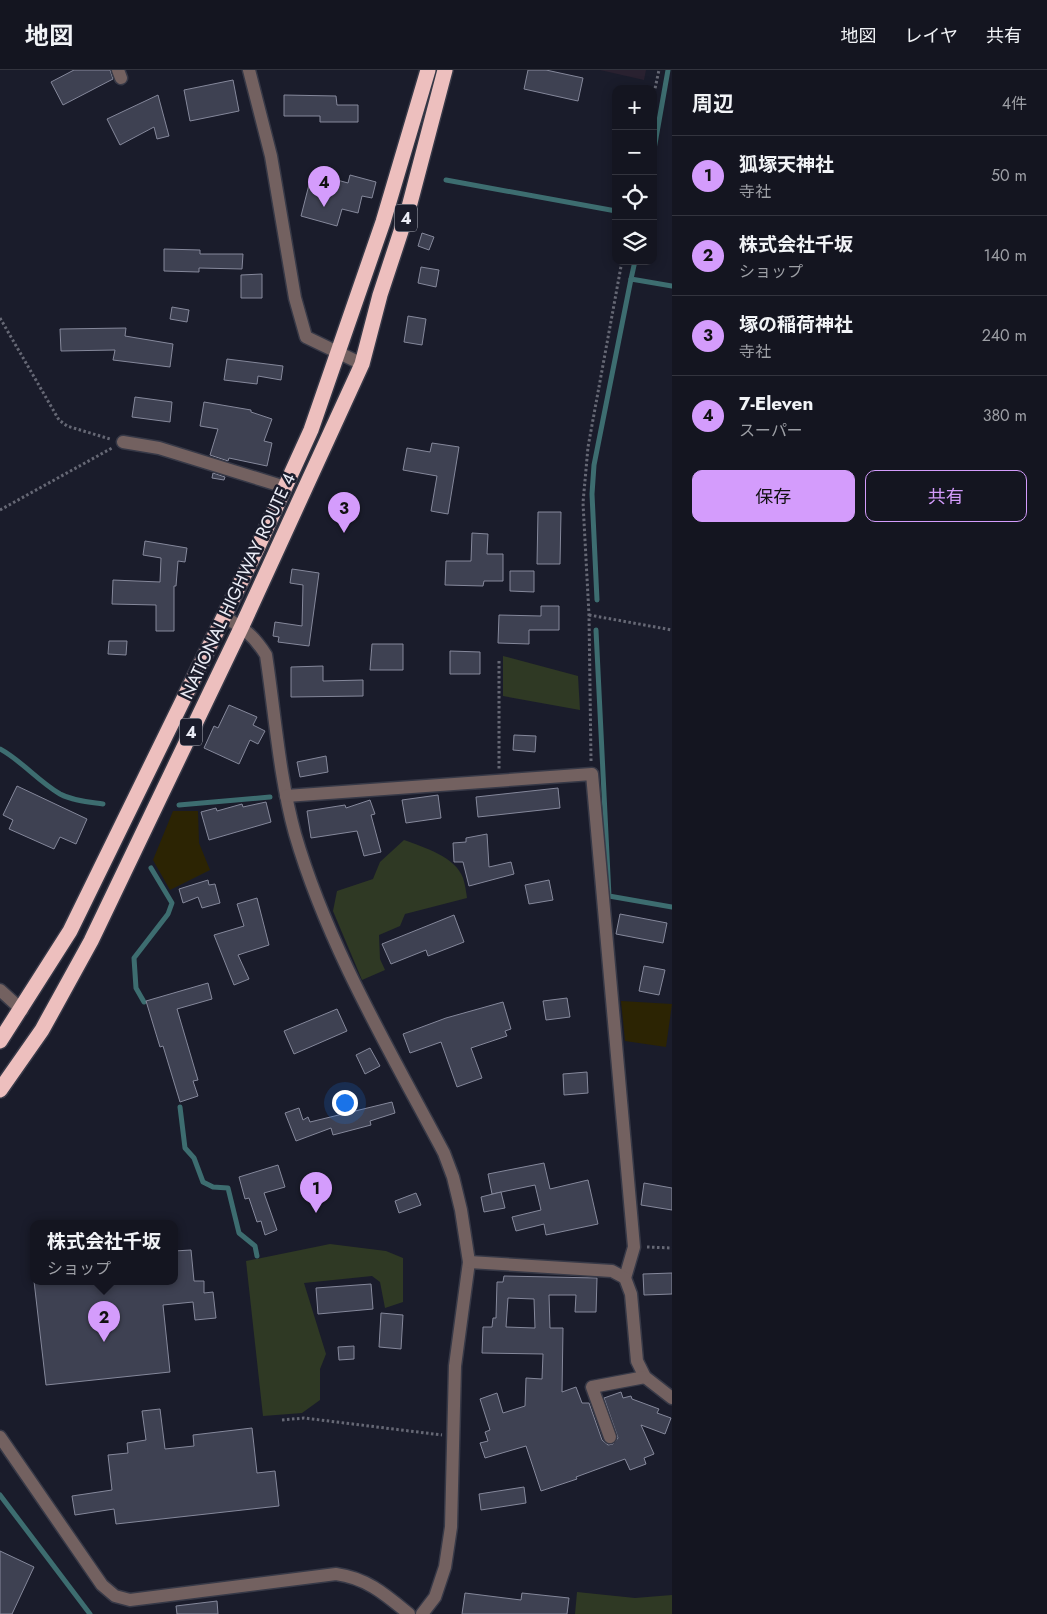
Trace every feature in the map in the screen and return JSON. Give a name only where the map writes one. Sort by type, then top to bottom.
[{"type":"highway","name":"NATIONAL HIGHWAY ROUTE 4","points":[[0,1041],[22,1010],[70,931],[224,617],[311,430],[383,222],[428,70]]},
{"type":"highway","name":"NATIONAL HIGHWAY ROUTE 4","points":[[0,1090],[42,1030],[92,941],[242,626],[362,364],[380,295],[409,206],[445,70]]},
{"type":"street","points":[[249,70],[271,156],[295,298],[306,337],[362,364]]},
{"type":"street","points":[[123,442],[159,448],[285,487]]},
{"type":"street","points":[[224,617],[242,626],[254,637],[266,655],[286,796],[296,835],[317,899],[343,960],[444,1153],[453,1177],[461,1210],[469,1262],[455,1366],[451,1527],[445,1567],[435,1597],[422,1614]]},
{"type":"street","points":[[286,796],[376,788],[499,782],[592,774],[634,1247],[625,1278],[631,1294],[637,1361],[645,1377],[672,1398]]},
{"type":"street","points":[[0,990],[22,1010]]},
{"type":"street","points":[[469,1262],[612,1271],[625,1278]]},
{"type":"street","points":[[610,1437],[592,1387],[645,1377]]},
{"type":"street","points":[[0,1437],[102,1585],[115,1596],[130,1600],[336,1574],[354,1576],[374,1585],[409,1614]]},
{"type":"path","points":[[656,85],[659,70]]},
{"type":"path","points":[[592,774],[589,615],[583,503],[588,447],[621,265]]},
{"type":"path","points":[[0,318],[59,420],[67,426],[80,431],[123,442]]},
{"type":"path","points":[[0,510],[123,442]]},
{"type":"path","points":[[589,615],[672,630]]},
{"type":"path","points":[[498,662],[499,782]]},
{"type":"path","points":[[634,1247],[672,1248]]},
{"type":"path","points":[[282,1420],[304,1418],[452,1437]]},
{"type":"shaded area","points":[[600,70],[646,70],[644,80]]},
{"type":"green space","points":[[503,656],[578,676],[580,710],[503,696]]},
{"type":"green space","points":[[404,840],[438,854],[453,864],[463,878],[467,898],[405,914],[400,926],[379,935],[380,959],[385,970],[362,980],[333,911],[337,891],[373,879],[380,862]]},
{"type":"green space","points":[[330,1244],[386,1251],[403,1258],[403,1302],[385,1308],[380,1282],[372,1276],[304,1283],[326,1354],[320,1369],[320,1400],[302,1413],[263,1416],[246,1261]]},
{"type":"green space","points":[[577,1592],[635,1598],[672,1595],[672,1614],[575,1614]]},
{"type":"sand","points":[[173,811],[198,811],[199,843],[210,870],[170,890],[153,860]]},
{"type":"sand","points":[[621,1001],[672,1004],[666,1047],[625,1041]]},
{"type":"building","points":[[74,70],[110,70],[113,79],[63,105],[51,82]]},
{"type":"building","points":[[528,70],[546,70],[583,78],[578,101],[524,89]]},
{"type":"building","points":[[233,80],[239,111],[190,121],[184,90]]},
{"type":"building","points":[[158,95],[169,136],[157,139],[154,127],[120,145],[107,119]]},
{"type":"building","points":[[284,95],[336,96],[337,105],[358,105],[358,122],[320,122],[320,116],[284,116]]},
{"type":"building","points":[[312,173],[348,183],[350,175],[376,182],[372,198],[362,196],[358,213],[342,209],[337,226],[301,216]]},
{"type":"building","points":[[422,233],[434,237],[429,250],[418,246]]},
{"type":"building","points":[[164,249],[200,250],[200,254],[243,254],[242,269],[199,268],[199,272],[164,271]]},
{"type":"building","points":[[421,267],[439,270],[436,287],[418,283]]},
{"type":"building","points":[[262,274],[262,298],[241,298],[241,275]]},
{"type":"building","points":[[172,307],[189,310],[187,322],[170,319]]},
{"type":"building","points":[[408,316],[426,319],[422,345],[404,342]]},
{"type":"building","points":[[126,328],[125,336],[173,344],[170,367],[113,360],[115,350],[61,351],[60,329]]},
{"type":"building","points":[[227,359],[283,366],[281,380],[258,376],[257,384],[224,380]]},
{"type":"building","points":[[135,397],[172,402],[170,422],[132,417]]},
{"type":"building","points":[[204,402],[251,410],[251,412],[272,419],[264,441],[272,443],[267,466],[229,458],[228,461],[210,455],[218,429],[200,426]]},
{"type":"building","points":[[432,443],[459,447],[448,514],[431,511],[437,476],[403,470],[407,448],[430,452]]},
{"type":"building","points":[[213,473],[225,477],[224,480],[212,478]]},
{"type":"building","points":[[538,512],[561,512],[560,564],[537,564]]},
{"type":"building","points":[[472,533],[488,534],[487,554],[503,554],[503,581],[484,581],[483,586],[445,585],[446,561],[471,561]]},
{"type":"building","points":[[145,541],[187,548],[185,562],[178,561],[176,586],[174,586],[174,631],[156,631],[156,605],[112,604],[113,580],[160,582],[161,558],[143,555]]},
{"type":"building","points":[[292,569],[319,573],[309,646],[278,642],[279,637],[273,636],[275,622],[302,626],[303,585],[290,583]]},
{"type":"building","points":[[510,571],[534,571],[534,592],[510,591]]},
{"type":"building","points":[[541,606],[559,606],[559,630],[529,630],[529,644],[498,643],[499,615],[541,616]]},
{"type":"building","points":[[109,641],[127,641],[126,655],[108,654]]},
{"type":"building","points":[[372,644],[403,644],[403,670],[370,670]]},
{"type":"building","points":[[450,651],[480,652],[480,674],[450,674]]},
{"type":"building","points":[[323,666],[323,681],[363,680],[363,696],[291,697],[291,667]]},
{"type":"building","points":[[229,705],[257,717],[253,725],[265,731],[258,744],[250,740],[239,764],[204,748],[214,726],[218,728]]},
{"type":"building","points":[[514,735],[536,736],[535,752],[513,750]]},
{"type":"building","points":[[326,756],[328,772],[300,777],[297,762]]},
{"type":"building","points":[[17,786],[87,819],[76,844],[60,837],[54,849],[9,829],[13,820],[3,815]]},
{"type":"building","points":[[558,788],[560,808],[478,817],[476,797]]},
{"type":"building","points":[[438,795],[441,818],[406,823],[402,800]]},
{"type":"building","points":[[370,800],[375,814],[371,815],[381,852],[364,856],[357,831],[311,838],[307,811],[345,805],[346,808]]},
{"type":"building","points":[[266,802],[271,822],[209,840],[201,812],[216,808],[217,811],[242,804],[243,807]]},
{"type":"building","points":[[487,834],[489,867],[511,862],[514,874],[469,886],[463,862],[454,862],[453,843],[466,842],[466,838]]},
{"type":"building","points":[[208,880],[209,885],[215,884],[220,903],[202,908],[198,897],[183,903],[179,889]]},
{"type":"building","points":[[549,880],[553,900],[529,904],[525,885]]},
{"type":"building","points":[[257,898],[269,945],[238,955],[249,979],[234,985],[214,935],[244,926],[237,904]]},
{"type":"building","points":[[620,914],[667,923],[663,943],[616,934]]},
{"type":"building","points":[[454,915],[464,942],[428,956],[426,950],[391,964],[382,944]]},
{"type":"building","points":[[644,966],[665,970],[659,995],[639,991]]},
{"type":"building","points":[[208,983],[212,999],[177,1009],[198,1080],[193,1081],[198,1096],[180,1102],[163,1046],[160,1047],[146,1001]]},
{"type":"building","points":[[567,998],[570,1017],[546,1020],[543,1001]]},
{"type":"building","points":[[503,1002],[511,1029],[505,1031],[507,1036],[471,1048],[482,1078],[457,1087],[441,1042],[410,1053],[403,1034],[446,1018]]},
{"type":"building","points":[[337,1009],[347,1031],[294,1054],[284,1031]]},
{"type":"building","points":[[370,1048],[380,1066],[365,1074],[356,1055]]},
{"type":"building","points":[[587,1072],[588,1093],[564,1095],[563,1074]]},
{"type":"building","points":[[392,1102],[395,1113],[370,1121],[371,1125],[333,1135],[331,1128],[296,1141],[285,1113],[299,1108],[303,1120],[308,1117],[310,1122]]},
{"type":"building","points":[[544,1163],[550,1189],[588,1180],[598,1224],[546,1235],[544,1224],[516,1231],[512,1217],[541,1210],[535,1185],[492,1194],[488,1174]]},
{"type":"building","points":[[278,1165],[285,1187],[264,1193],[277,1230],[265,1235],[261,1221],[257,1222],[249,1198],[245,1199],[239,1177]]},
{"type":"building","points":[[644,1183],[672,1188],[672,1210],[641,1205]]},
{"type":"building","points":[[501,1192],[505,1208],[484,1212],[481,1197]]},
{"type":"building","points":[[416,1193],[421,1205],[399,1213],[395,1201]]},
{"type":"building","points":[[191,1250],[194,1281],[204,1281],[204,1293],[213,1292],[216,1318],[195,1320],[193,1302],[163,1305],[170,1372],[46,1385],[34,1285],[178,1285],[178,1251]]},
{"type":"building","points":[[672,1273],[672,1294],[644,1295],[643,1274]]},
{"type":"building","points":[[504,1276],[597,1278],[596,1312],[575,1312],[576,1295],[549,1295],[550,1328],[563,1328],[562,1392],[576,1387],[582,1403],[589,1403],[602,1440],[608,1445],[613,1444],[618,1438],[604,1398],[621,1392],[623,1398],[631,1396],[632,1399],[659,1409],[657,1413],[671,1418],[665,1434],[641,1425],[654,1454],[644,1458],[646,1464],[630,1470],[625,1459],[576,1477],[577,1479],[541,1491],[526,1446],[485,1458],[480,1443],[488,1441],[485,1432],[490,1430],[480,1399],[497,1393],[503,1413],[525,1406],[526,1378],[542,1379],[543,1354],[482,1353],[483,1327],[492,1327],[493,1318],[496,1318],[497,1282],[503,1282]],"holes":[[[508,1298],[534,1299],[535,1328],[506,1327]]]},
{"type":"building","points":[[371,1284],[373,1309],[318,1314],[316,1288]]},
{"type":"building","points":[[381,1313],[403,1315],[401,1349],[379,1347]]},
{"type":"building","points":[[354,1346],[354,1359],[339,1360],[338,1347]]},
{"type":"building","points":[[160,1409],[165,1449],[194,1446],[193,1435],[252,1428],[257,1473],[275,1471],[279,1506],[116,1524],[114,1509],[75,1515],[72,1496],[112,1490],[108,1455],[128,1453],[127,1443],[146,1440],[142,1411]]},
{"type":"building","points":[[524,1487],[526,1503],[481,1510],[479,1494]]},
{"type":"building","points":[[0,1551],[34,1567],[12,1614],[0,1614]]},
{"type":"building","points":[[465,1593],[521,1600],[522,1593],[569,1598],[567,1614],[462,1614]]},
{"type":"building","points":[[217,1601],[218,1614],[177,1614],[176,1606]]},
{"type":"waterway","points":[[657,132],[668,70]]},
{"type":"waterway","points":[[446,180],[612,210]]},
{"type":"waterway","points":[[634,265],[631,279],[672,286]]},
{"type":"waterway","points":[[597,600],[592,494],[594,465],[631,279]]},
{"type":"waterway","points":[[596,630],[609,896],[672,907]]},
{"type":"waterway","points":[[0,749],[16,759],[60,794],[76,800],[103,804]]},
{"type":"waterway","points":[[179,805],[270,797]]},
{"type":"waterway","points":[[144,1002],[136,988],[134,958],[168,914],[172,903],[151,868]]},
{"type":"waterway","points":[[180,1107],[185,1148],[194,1158],[203,1182],[213,1187],[228,1188],[239,1233],[255,1246],[257,1256]]},
{"type":"waterway","points":[[0,1495],[90,1614]]},
{"type":"place","name":"7-Eleven","points":[[324,207]]},
{"type":"place","name":"塚の稲荷神社","points":[[344,533]]},
{"type":"place","name":"狐塚天神社","points":[[316,1213]]},
{"type":"place","name":"株式会社千坂","points":[[104,1342]]}]
